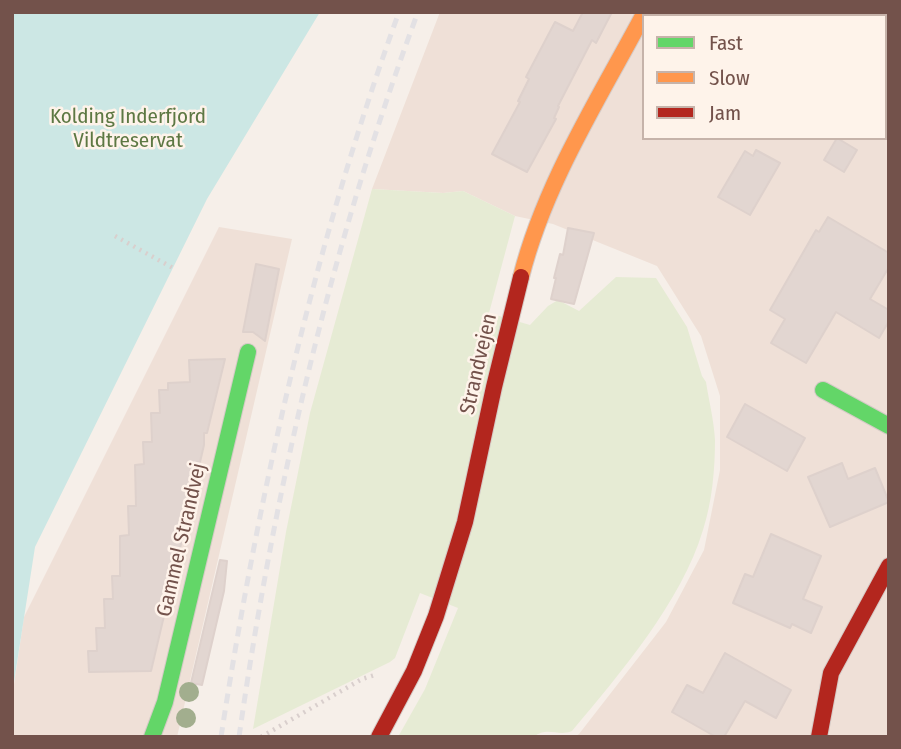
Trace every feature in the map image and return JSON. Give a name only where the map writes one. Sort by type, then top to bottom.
[{"type":"street","name":"Strandvejen","points":[[379,737],[414,671],[436,616],[465,522],[494,387],[528,250],[552,187],[642,18]]},
{"type":"street","name":"Gammel Strandvej","points":[[152,737],[165,702],[248,352]]},
{"type":"street","points":[[822,390],[889,426]]},
{"type":"street","points":[[818,737],[831,673],[889,566]]},
{"type":"path","points":[[115,236],[173,268]]},
{"type":"path","points":[[261,737],[362,679],[382,672],[414,671]]},
{"type":"shaded area","points":[[440,12],[889,12],[889,737],[574,737],[666,622],[704,550],[720,470],[720,396],[701,336],[657,266],[553,224],[515,216],[463,191],[443,193],[372,189]]},
{"type":"shaded area","points":[[219,227],[292,239],[177,737],[12,737],[12,698],[24,617]]},
{"type":"green space","points":[[372,189],[443,193],[463,191],[515,216],[489,313],[530,325],[548,306],[558,300],[579,311],[616,277],[656,278],[687,327],[706,382],[714,433],[714,474],[703,530],[693,557],[665,610],[629,662],[572,731],[567,733],[543,732],[534,737],[398,737],[425,689],[458,608],[420,593],[395,658],[253,729],[286,532],[310,413]]},
{"type":"water","name":"Kolding Inderfjord Vildtreservat","points":[[12,12],[320,12],[207,199],[35,547],[12,695]]},
{"type":"building","points":[[583,12],[612,12],[596,43],[592,40],[558,106],[554,118],[556,119],[527,172],[492,154],[520,102],[518,101],[529,79],[526,77],[555,22],[573,31]]},
{"type":"building","points":[[836,140],[857,150],[844,172],[824,160]]},
{"type":"building","points":[[756,150],[780,163],[750,215],[718,197],[745,151],[753,156]]},
{"type":"building","points":[[828,217],[889,253],[889,267],[870,299],[889,310],[889,321],[879,338],[836,312],[806,363],[771,343],[785,319],[770,310],[816,230],[819,232]]},
{"type":"building","points":[[568,228],[594,233],[574,304],[551,299]]},
{"type":"building","points":[[256,264],[279,269],[265,341],[253,332],[243,332]]},
{"type":"building","points":[[225,359],[207,433],[204,433],[200,462],[196,462],[195,485],[188,485],[189,510],[151,671],[89,672],[88,651],[97,651],[96,628],[105,628],[104,599],[113,599],[112,576],[120,576],[120,536],[129,535],[128,506],[136,506],[135,465],[144,464],[143,442],[152,442],[151,413],[160,413],[159,390],[168,390],[168,383],[190,382],[189,360]]},
{"type":"building","points":[[745,404],[805,438],[787,471],[727,437]]},
{"type":"building","points":[[842,463],[848,479],[875,468],[889,502],[830,527],[808,477]]},
{"type":"building","points":[[771,534],[821,556],[803,599],[822,607],[811,633],[792,624],[790,628],[733,603],[745,574],[753,577]]},
{"type":"building","points":[[220,560],[227,561],[224,591],[202,685],[191,683]]},
{"type":"building","points":[[725,653],[791,690],[776,718],[745,701],[724,737],[716,737],[672,712],[687,685],[703,693]]},
{"type":"railway","points":[[221,737],[253,553],[292,370],[341,189],[399,12]]},
{"type":"railway","points":[[239,737],[270,553],[309,370],[358,189],[418,12]]},
{"type":"traffic: fast","points":[[152,737],[165,702],[248,352]]},
{"type":"traffic: fast","points":[[823,390],[889,426]]},
{"type":"traffic: slow","points":[[521,277],[531,242],[559,174],[642,17]]},
{"type":"traffic: jam","points":[[379,737],[414,671],[436,616],[465,522],[521,277]]},
{"type":"traffic: jam","points":[[819,737],[831,673],[889,566]]}]
